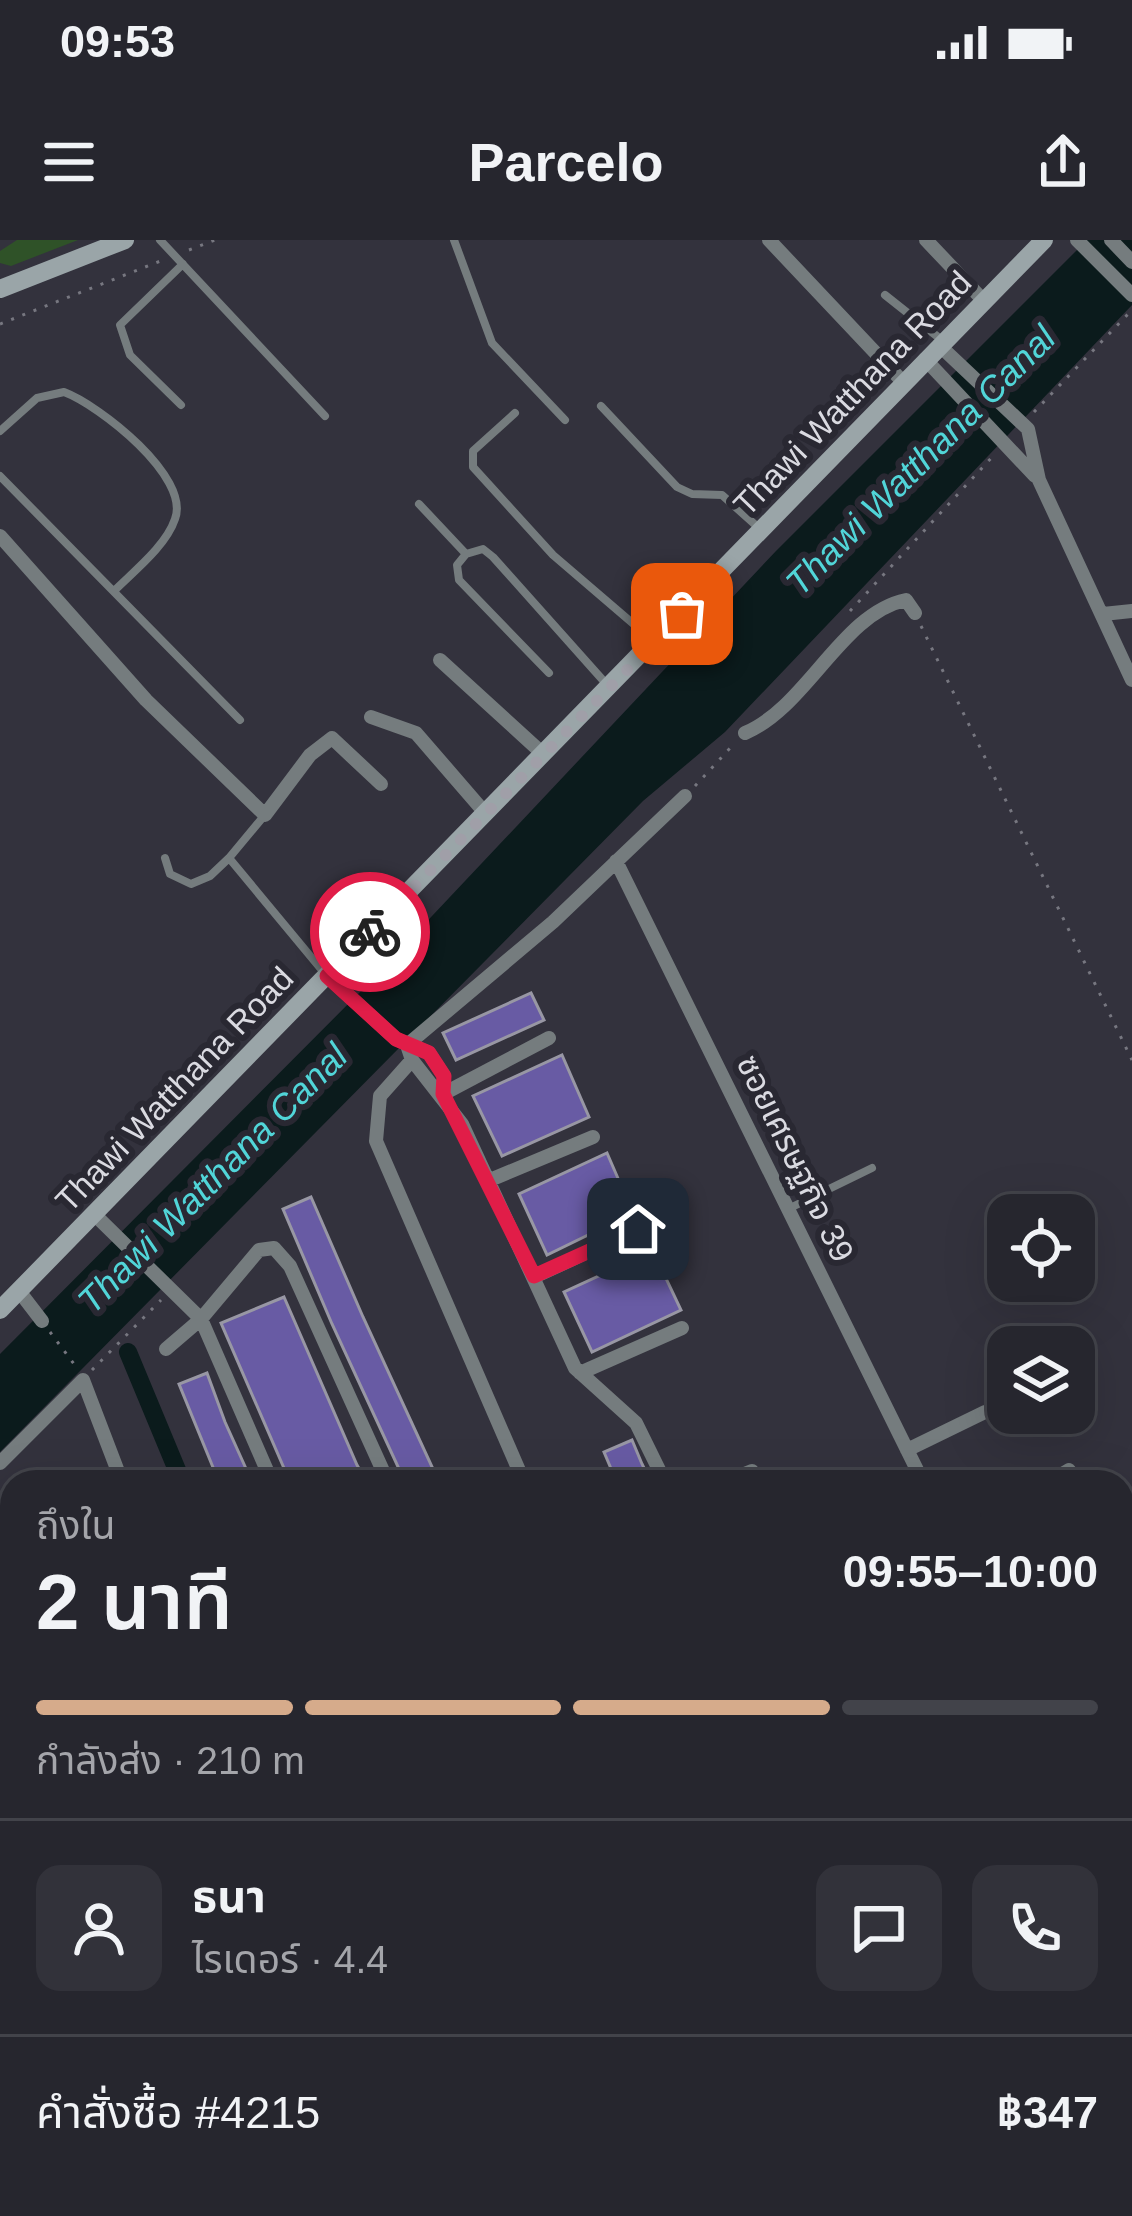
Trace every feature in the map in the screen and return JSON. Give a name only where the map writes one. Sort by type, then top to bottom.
[{"type":"main road","points":[[0,289],[124,240]]},
{"type":"main road","name":"Thawi Watthana Road","points":[[0,1310],[1044,240]]},
{"type":"street","points":[[769,240],[903,382]]},
{"type":"street","points":[[926,240],[983,300]]},
{"type":"street","points":[[1111,240],[1132,262]]},
{"type":"street","points":[[1081,244],[1132,295]]},
{"type":"street","points":[[936,348],[1028,429],[1039,480],[1132,680]]},
{"type":"street","points":[[936,348],[942,377],[1039,480]]},
{"type":"street","points":[[0,536],[146,700],[265,815],[310,755],[332,738],[381,784]]},
{"type":"street","points":[[745,733],[778,712],[870,617],[906,600],[915,613]]},
{"type":"street","points":[[1102,614],[1132,611]]},
{"type":"street","points":[[440,660],[542,753]]},
{"type":"street","points":[[371,716],[416,733],[486,814]]},
{"type":"street","points":[[519,1470],[376,1141],[380,1096],[405,1048],[553,922],[685,796]]},
{"type":"street","name":"ซอยเศรษฐกิจ 39","points":[[616,860],[916,1470]]},
{"type":"street","points":[[327,976],[405,1048],[443,1094],[490,1180],[580,1373],[636,1424],[659,1470]]},
{"type":"street","points":[[443,1094],[549,1038]]},
{"type":"street","points":[[490,1180],[593,1137]]},
{"type":"street","points":[[94,1214],[202,1319],[267,1470]]},
{"type":"street","points":[[534,1276],[638,1229]]},
{"type":"street","points":[[166,1349],[202,1319],[259,1250],[280,1251],[382,1470]]},
{"type":"street","points":[[19,1291],[42,1321]]},
{"type":"street","points":[[580,1373],[682,1328]]},
{"type":"street","points":[[0,1463],[81,1376],[117,1470]]},
{"type":"street","points":[[907,1450],[986,1412]]},
{"type":"lane","points":[[160,240],[325,416]]},
{"type":"lane","points":[[454,240],[492,343],[565,420]]},
{"type":"lane","points":[[181,405],[130,355],[120,325],[183,264]]},
{"type":"lane","points":[[885,295],[936,348]]},
{"type":"lane","points":[[0,431],[37,398],[64,392],[113,423],[165,472],[177,500],[177,517],[115,591]]},
{"type":"lane","points":[[602,406],[677,487],[692,494],[722,495],[762,530]]},
{"type":"lane","points":[[515,413],[473,452],[473,467],[553,555],[655,642]]},
{"type":"lane","points":[[0,476],[240,720]]},
{"type":"lane","points":[[419,504],[466,554]]},
{"type":"lane","points":[[549,673],[459,580],[457,565],[466,554],[483,549],[493,557],[610,688]]},
{"type":"lane","points":[[165,858],[170,874],[190,884],[210,876],[265,815]]},
{"type":"lane","points":[[229,858],[327,976]]},
{"type":"lane","points":[[790,1208],[872,1168]]},
{"type":"path","points":[[0,324],[215,240]]},
{"type":"path","points":[[1034,412],[1128,314]]},
{"type":"path","points":[[986,462],[997,452]]},
{"type":"path","points":[[915,613],[1132,1060]]},
{"type":"path","points":[[42,1321],[81,1376],[170,1285]]},
{"type":"green space","points":[[17,240],[78,240],[11,266],[0,263],[0,251]]},
{"type":"water","name":"Thawi Watthana Canal","points":[[1087,240],[1132,240],[1132,305],[725,732],[643,801],[0,1452],[0,1354],[367,985],[776,551]]},
{"type":"building","points":[[531,993],[544,1020],[456,1060],[443,1033]]},
{"type":"building","points":[[562,1055],[589,1117],[502,1156],[473,1096]]},
{"type":"building","points":[[607,1153],[633,1213],[547,1255],[519,1194]]},
{"type":"building","points":[[311,1197],[433,1470],[399,1470],[283,1209]]},
{"type":"building","points":[[653,1251],[681,1310],[592,1352],[564,1292]]},
{"type":"building","points":[[284,1297],[360,1470],[285,1470],[221,1323]]},
{"type":"building","points":[[207,1373],[247,1470],[214,1470],[179,1384]]},
{"type":"building","points":[[632,1440],[646,1470],[612,1470],[604,1452]]},
{"type":"waterway","points":[[128,1352],[177,1470]]},
{"type":"way so far","points":[[370,932],[682,614]]},
{"type":"route","points":[[370,932],[327,976],[396,1039],[429,1053],[444,1076],[443,1094],[463,1124],[534,1276],[638,1229]]}]
